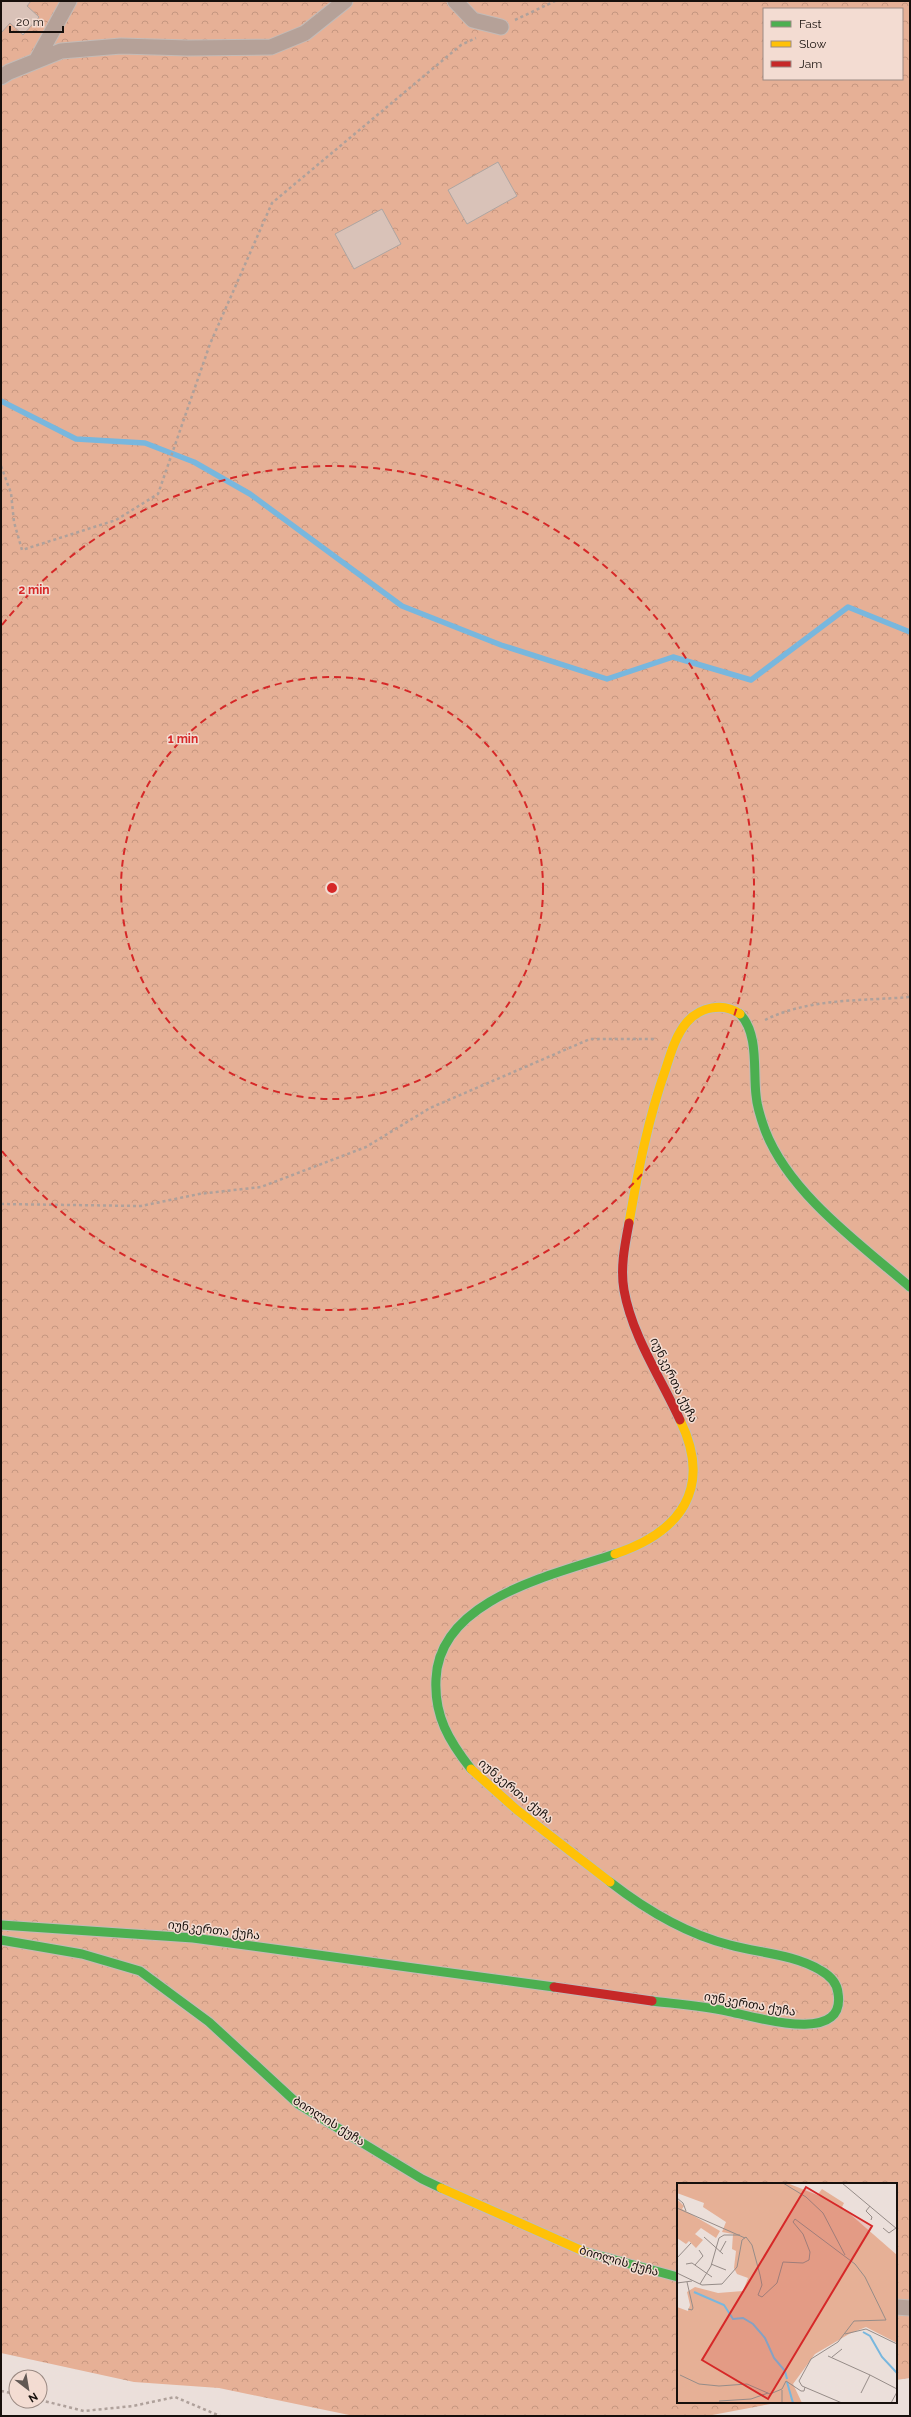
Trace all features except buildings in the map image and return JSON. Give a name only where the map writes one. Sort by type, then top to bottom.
[{"type":"main road","name":"იუნკერთა ქუჩა","points":[[1,1925],[193,1938],[726,2011],[788,2025],[816,2025],[828,2019],[837,2009],[839,1993],[836,1983],[825,1972],[801,1962],[727,1944],[681,1927],[657,1915],[595,1871],[474,1774],[450,1739],[435,1708],[432,1688],[438,1657],[453,1630],[471,1614],[505,1593],[616,1555],[663,1534],[679,1518],[690,1498],[693,1458],[685,1426],[633,1321],[624,1292],[622,1254],[656,1095],[676,1039],[688,1020],[708,1007],[725,1007],[740,1014],[749,1028]]},
{"type":"main road","points":[[749,1028],[758,1104],[767,1134],[788,1168],[811,1198],[910,1287]]},
{"type":"main road","name":"ბიოლის ქუჩა","points":[[1,1940],[82,1954],[140,1971],[209,2022],[298,2104],[422,2178],[578,2250],[677,2277]]},
{"type":"street","points":[[36,61],[69,1]]},
{"type":"street","points":[[1,77],[9,72],[61,51],[121,46],[188,48],[271,47],[305,32],[345,1]]},
{"type":"street","points":[[455,1],[472,20],[501,27]]},
{"type":"street","points":[[897,2307],[910,2308]]},
{"type":"path","points":[[1,466],[11,493],[14,522],[22,550],[116,520],[158,494],[210,344],[272,203],[461,45],[555,1]]},
{"type":"path","points":[[749,1028],[783,1011],[824,1003],[910,997]]},
{"type":"path","points":[[1,1204],[141,1206],[199,1194],[261,1187],[366,1146],[430,1108],[590,1039],[676,1039]]},
{"type":"path","points":[[48,2402],[84,2411],[133,2406],[175,2397],[220,2416]]},
{"type":"green space","points":[[1,1],[910,1],[910,2378],[897,2380],[897,2183],[677,2183],[677,2403],[776,2403],[707,2416],[354,2416],[219,2388],[134,2382],[1,2353]]},
{"type":"waterway","points":[[1,401],[76,439],[145,443],[194,462],[250,494],[402,606],[501,645],[607,679],[673,657],[751,680],[848,607],[910,632]]},
{"type":"traffic: fast","points":[[740,1014],[746,1022],[753,1042],[755,1085],[758,1109],[765,1130],[776,1153],[808,1196],[848,1235],[910,1287]]},
{"type":"traffic: fast","points":[[471,1769],[456,1748],[444,1727],[440,1716],[436,1692],[436,1679],[442,1652],[457,1629],[478,1610],[503,1594],[561,1571],[615,1554]]},
{"type":"traffic: fast","points":[[610,1882],[652,1911],[682,1928],[730,1945],[787,1957],[810,1965],[829,1977],[836,1985],[838,1993],[837,2009],[828,2019],[813,2024],[775,2022],[718,2009],[652,2001]]},
{"type":"traffic: fast","points":[[1,1925],[193,1938],[554,1987]]},
{"type":"traffic: fast","points":[[1,1940],[82,1954],[140,1971],[209,2022],[298,2104],[422,2179],[441,2188]]},
{"type":"traffic: fast","points":[[585,2252],[677,2277]]},
{"type":"traffic: slow","points":[[629,1223],[640,1165],[654,1106],[672,1050],[680,1032],[692,1017],[705,1010],[719,1007],[733,1010],[740,1014]]},
{"type":"traffic: slow","points":[[615,1554],[638,1545],[658,1533],[673,1520],[685,1504],[691,1486],[693,1467],[689,1444],[680,1420]]},
{"type":"traffic: slow","points":[[471,1769],[517,1810],[610,1882]]},
{"type":"traffic: slow","points":[[441,2188],[585,2252]]},
{"type":"traffic: jam","points":[[629,1223],[623,1273],[624,1290],[628,1307],[640,1340],[680,1420]]},
{"type":"traffic: jam","points":[[554,1987],[652,2001]]}]
